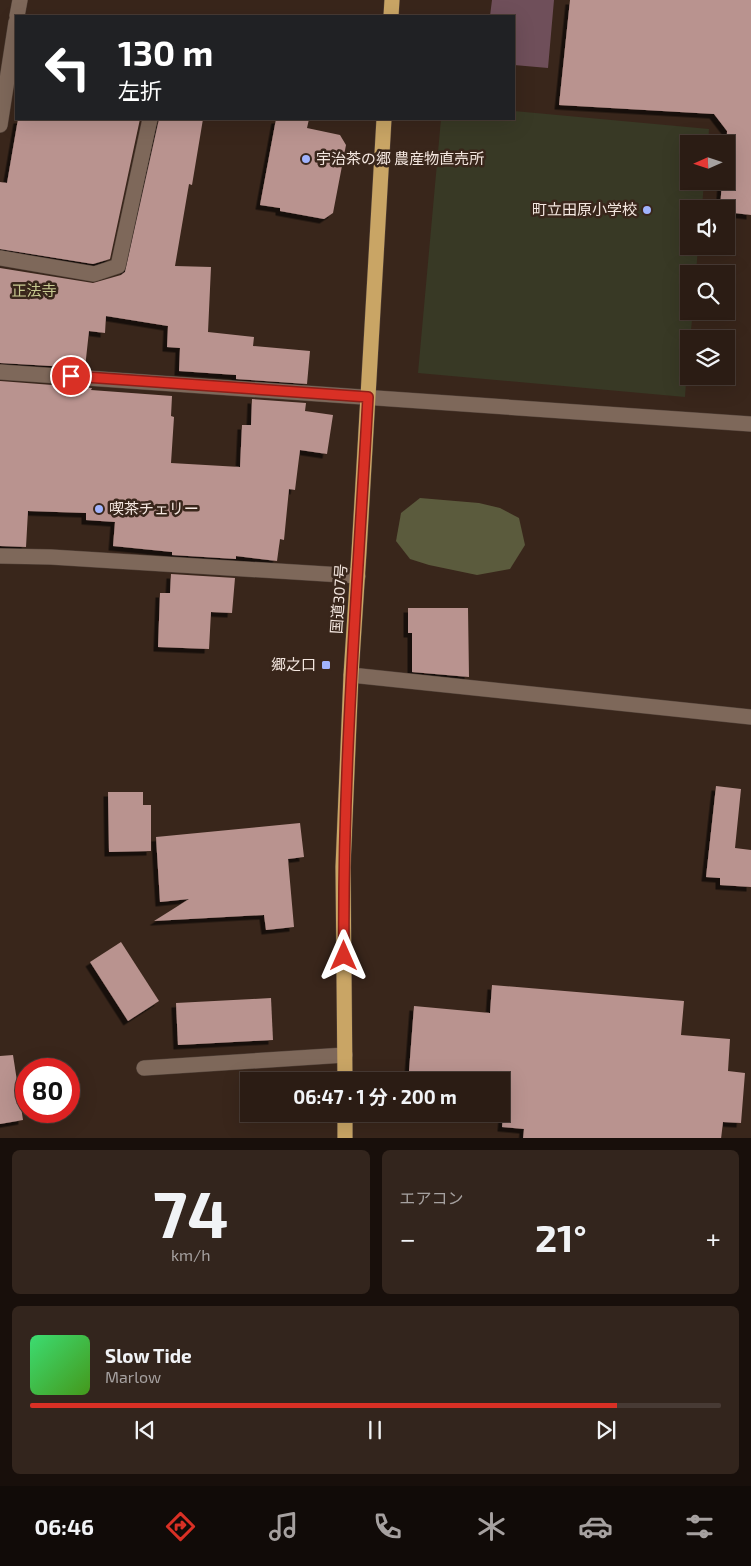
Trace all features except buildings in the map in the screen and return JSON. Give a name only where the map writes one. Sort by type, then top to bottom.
[{"type":"highway","points":[[391,15],[392,0]]},
{"type":"highway","name":"国道307号","points":[[345,1072],[343,867],[351,675],[384,120]]},
{"type":"highway","points":[[345,1122],[345,1138]]},
{"type":"street","points":[[17,15],[20,0]]},
{"type":"street","points":[[0,126],[15,28]]},
{"type":"street","points":[[0,258],[94,274],[118,266],[150,120]]},
{"type":"street","points":[[0,372],[751,424]]},
{"type":"street","points":[[0,556],[51,557],[358,576]]},
{"type":"street","points":[[351,675],[751,717]]},
{"type":"street","points":[[144,1068],[345,1055]]},
{"type":"green space","points":[[515,111],[709,129],[709,135],[680,135],[680,190],[703,190],[703,200],[680,200],[680,255],[697,255],[697,265],[680,265],[680,320],[692,320],[691,330],[680,330],[680,385],[686,385],[685,397],[418,373],[441,120],[515,120]]},
{"type":"green space","points":[[420,498],[479,503],[500,508],[519,518],[525,545],[510,569],[477,575],[410,559],[396,541],[401,513]]},
{"type":"shaded area","points":[[492,0],[554,0],[548,68],[515,65],[515,15],[490,15]]},
{"type":"place","name":"宇治茶の郷 農産物直売所","points":[[306,159]]},
{"type":"place","name":"町立田原小学校","points":[[647,210]]},
{"type":"place","name":"喫茶チェリー","points":[[99,509]]},
{"type":"place","name":"郷之口","points":[[326,665]]},
{"type":"route","points":[[71,376],[368,397],[351,675],[343,867],[344,956]]},
{"type":"park label","name":"正法寺","points":[[34,291]]}]
